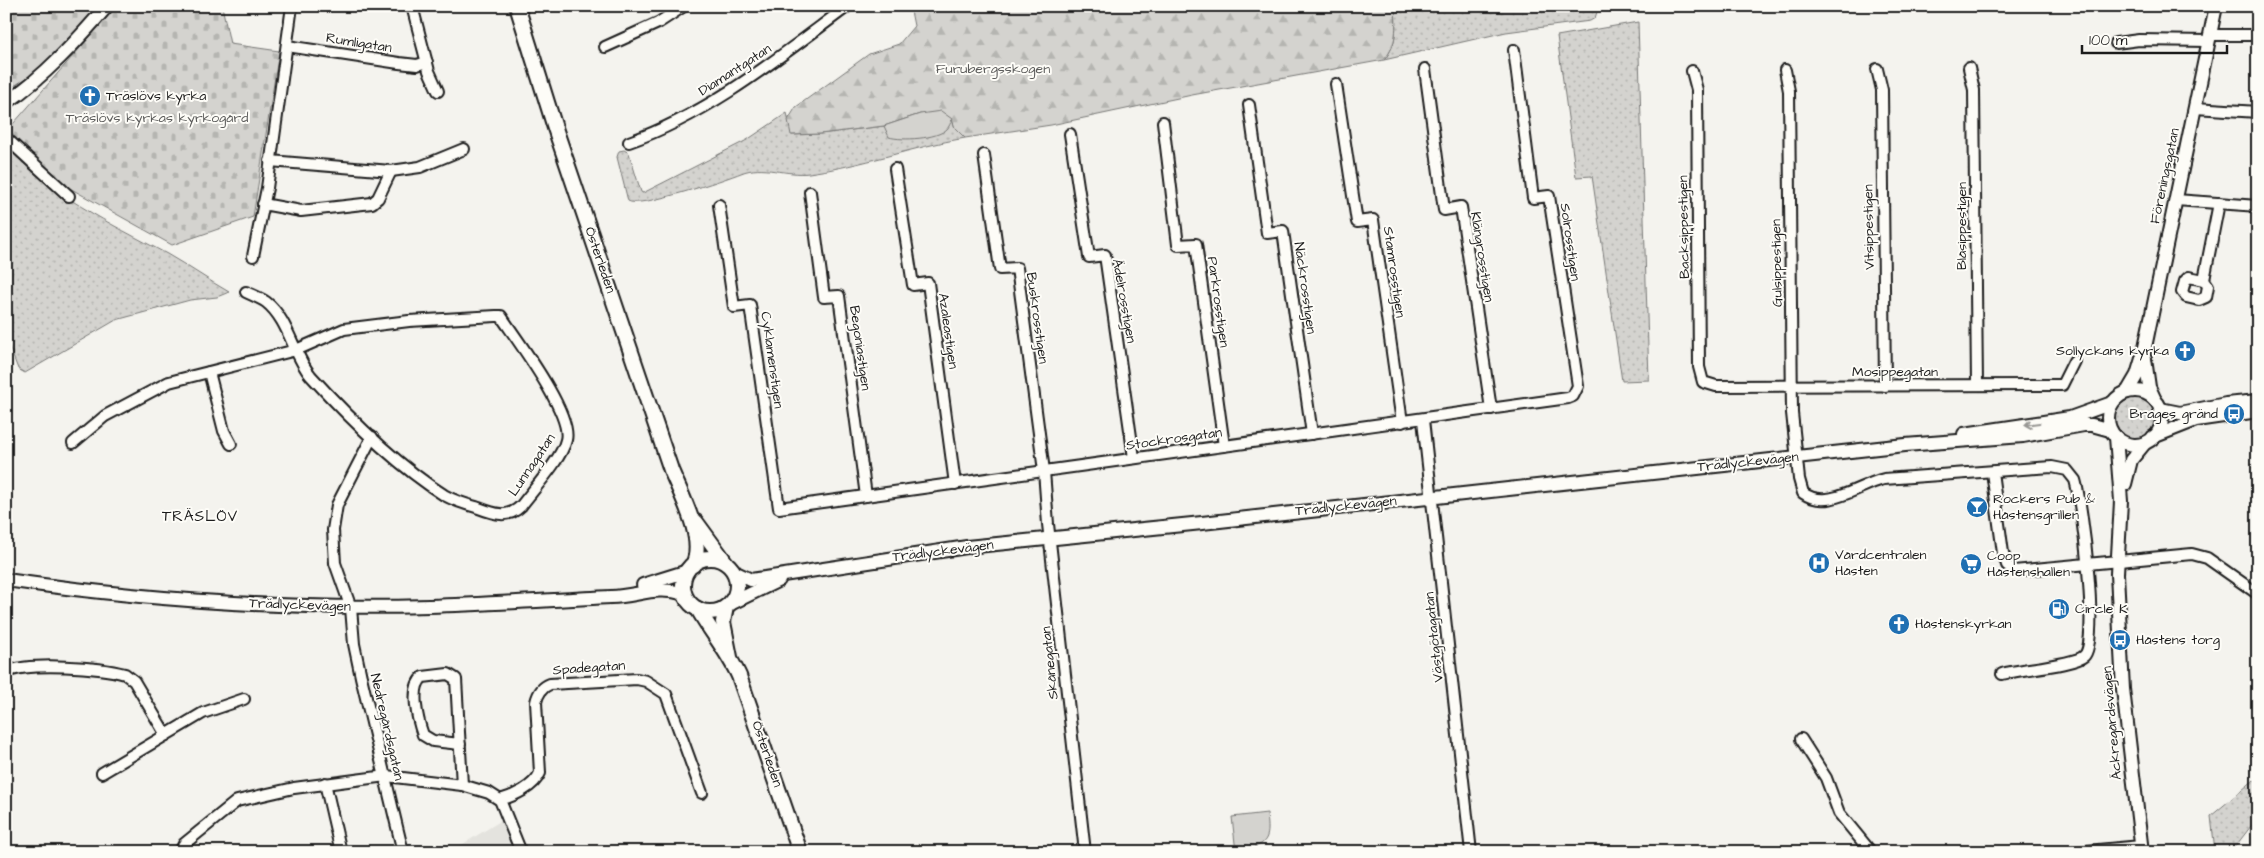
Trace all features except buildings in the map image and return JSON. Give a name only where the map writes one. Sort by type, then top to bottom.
[{"type":"main road","name":"Österleden","points":[[517,6],[558,136],[671,470],[688,511],[696,538],[696,558],[690,568]]},
{"type":"main road","name":"Österleden","points":[[688,511],[731,569]]},
{"type":"main road","name":"Trädlyckevägen","points":[[690,568],[710,559],[731,569]]},
{"type":"main road","points":[[690,568],[684,582],[685,594],[698,609]]},
{"type":"main road","points":[[728,606],[737,586],[731,569]]},
{"type":"main road","name":"Österleden","points":[[728,606],[723,622],[730,649],[730,657]]},
{"type":"main road","name":"Trädlyckevägen","points":[[698,609],[714,612],[728,606]]},
{"type":"main road","name":"Österleden","points":[[698,609],[724,651],[730,657],[750,703],[800,852]]},
{"type":"street","points":[[6,103],[56,62],[107,6]]},
{"type":"street","points":[[253,256],[270,161],[292,6]]},
{"type":"street","points":[[412,6],[427,62],[438,91]]},
{"type":"street","points":[[605,47],[658,23],[684,6]]},
{"type":"street","name":"Diamantgatan","points":[[629,142],[648,136],[734,90],[848,6]]},
{"type":"street","name":"Föreningsgatan","points":[[2127,392],[2137,375],[2144,352],[2216,6]]},
{"type":"street","points":[[2116,43],[2139,40],[2258,35]]},
{"type":"street","name":"Rumligatan","points":[[287,46],[417,65],[427,62]]},
{"type":"street","name":"Solrosstigen","points":[[1514,50],[1533,198],[1549,196],[1578,386],[1573,396]]},
{"type":"street","name":"Blåsippestigen","points":[[1969,68],[1974,90],[1976,385]]},
{"type":"street","name":"Klängrosstigen","points":[[1425,69],[1444,210],[1461,207],[1491,409]]},
{"type":"street","name":"Vitsippestigen","points":[[1877,69],[1882,90],[1885,386]]},
{"type":"street","name":"Gulsippestigen","points":[[1785,70],[1789,91],[1792,386],[1796,457]]},
{"type":"street","name":"Backsippestigen","points":[[1692,71],[1696,90],[1699,367],[1703,382]]},
{"type":"street","name":"Stamrosstigen","points":[[1336,84],[1356,222],[1373,220],[1402,422]]},
{"type":"street","name":"Näckrosstigen","points":[[1249,105],[1267,234],[1283,231],[1312,434]]},
{"type":"street","points":[[2195,108],[2258,112]]},
{"type":"street","name":"Parkrosstigen","points":[[1163,122],[1178,245],[1196,244],[1224,446]]},
{"type":"street","name":"Ädelrosstigen","points":[[1070,134],[1088,258],[1105,255],[1134,458]]},
{"type":"street","points":[[6,138],[69,196]]},
{"type":"street","points":[[270,161],[391,171],[420,167],[464,149]]},
{"type":"street","name":"Buskrosstigen","points":[[984,155],[1000,270],[1016,268],[1044,471]]},
{"type":"street","name":"Azaleastigen","points":[[895,169],[913,285],[928,283],[955,484]]},
{"type":"street","points":[[263,204],[301,211],[372,203],[378,198],[391,171]]},
{"type":"street","name":"Begoniastigen","points":[[810,192],[824,298],[839,296],[866,496]]},
{"type":"street","points":[[2176,200],[2258,206]]},
{"type":"street","points":[[2204,280],[2219,203]]},
{"type":"street","name":"Cyklamenstigen","points":[[719,205],[734,307],[750,305],[779,508]]},
{"type":"street","name":"Lunnagatan","points":[[246,292],[266,302],[275,312],[296,350],[310,375],[372,437],[413,473],[445,496],[490,513],[505,516],[521,506],[562,449],[568,434],[564,417],[552,394],[501,316],[352,326],[296,350]]},
{"type":"street","points":[[73,443],[105,416],[169,382],[296,350]]},
{"type":"street","name":"Föreningsgatan","points":[[2144,352],[2147,377],[2158,404]]},
{"type":"street","name":"Mosippegatan","points":[[1703,382],[1716,386],[2062,384],[2074,360]]},
{"type":"street","points":[[208,372],[224,431],[231,444]]},
{"type":"street","points":[[2258,401],[2226,404],[2180,413],[2158,404],[2142,392],[2127,392],[2112,403],[2108,416],[2113,433],[2132,445],[2149,440],[2196,420],[2258,411]]},
{"type":"street","name":"Stockrosgatan","points":[[779,508],[1423,420],[1573,396]]},
{"type":"street","name":"Trädlyckevägen","points":[[1905,445],[2070,418],[2112,403]]},
{"type":"street","points":[[2149,440],[2160,426],[2158,404]]},
{"type":"street","name":"Västgötagatan","points":[[1423,420],[1471,852]]},
{"type":"street","name":"Trädlyckevägen","points":[[731,569],[751,580],[788,576],[880,559],[1050,539],[1905,445],[2023,436],[2084,425],[2092,425],[2113,433]]},
{"type":"street","name":"Äckregårdsvägen","points":[[2113,433],[2121,502]]},
{"type":"street","name":"Nedregårdsgatan","points":[[372,437],[336,505],[333,530],[336,563],[351,608],[356,652],[403,852]]},
{"type":"street","name":"Äckregårdsvägen","points":[[2141,849],[2123,689],[2117,559],[2121,502],[2131,460],[2149,440]]},
{"type":"street","points":[[1796,457],[1803,493],[1817,500],[1834,498],[1884,479],[2052,467],[2064,468],[2070,472],[2077,486],[2087,562],[2091,634],[2089,650],[2086,655],[2074,661],[2002,674]]},
{"type":"street","name":"Skånegatan","points":[[1044,471],[1085,852]]},
{"type":"street","points":[[1992,472],[2004,560],[2010,569],[2018,572],[2087,562],[2198,554],[2258,594]]},
{"type":"street","name":"Trädlyckevägen","points":[[595,598],[632,589],[690,568]]},
{"type":"street","name":"Trädlyckevägen","points":[[728,606],[788,576]]},
{"type":"street","name":"Trädlyckevägen","points":[[6,580],[184,600],[351,608],[552,601],[620,596],[663,589],[685,594]]},
{"type":"street","points":[[6,672],[21,667],[53,667],[125,674],[134,681],[166,735]]},
{"type":"street","points":[[460,744],[433,742],[424,735],[416,694],[418,683],[423,677],[448,674],[455,676],[458,689],[462,785]]},
{"type":"street","name":"Spadegatan","points":[[500,800],[521,791],[534,782],[540,773],[536,702],[538,693],[542,688],[550,684],[637,679],[646,681],[666,694],[702,793]]},
{"type":"street","points":[[102,773],[203,713],[244,699]]},
{"type":"street","points":[[1801,739],[1826,778],[1839,813],[1871,852]]},
{"type":"street","points":[[180,852],[184,844],[237,802],[286,789],[386,776],[462,785],[489,793],[500,800],[521,852]]},
{"type":"street","points":[[325,783],[341,852]]},
{"type":"street","points":[[2076,852],[2141,849]]},
{"type":"shaded area","points":[[502,820],[514,852],[450,852]]},
{"type":"green space","points":[[6,6],[92,6],[96,9],[38,71],[6,91]]},
{"type":"green space","name":"Träslövs kyrkas kyrkogård","points":[[117,6],[222,6],[230,44],[279,51],[253,217],[172,245],[66,186],[6,132]]},
{"type":"green space","name":"Furubergsskogen","points":[[910,6],[1395,6],[1396,28],[1392,47],[1384,60],[1192,95],[1051,125],[965,138],[955,128],[952,119],[920,114],[884,126],[820,134],[791,135],[788,120],[796,107],[869,54],[899,44],[914,26]]},
{"type":"green space","points":[[1395,6],[1599,6],[1595,18],[1590,21],[1506,32],[1384,60],[1389,54],[1394,41],[1396,28]]},
{"type":"green space","points":[[1638,22],[1649,380],[1622,381],[1592,176],[1576,177],[1557,36]]},
{"type":"green space","points":[[941,111],[952,119],[947,129],[936,135],[910,139],[889,137],[884,126],[920,114]]},
{"type":"green space","points":[[787,113],[792,135],[820,134],[884,126],[920,114],[952,119],[955,128],[965,138],[829,170],[809,173],[766,170],[749,171],[665,197],[648,201],[628,201],[617,157],[619,151],[624,150],[629,153],[641,192],[643,193],[747,140]]},
{"type":"green space","points":[[6,146],[23,163],[61,194],[229,292],[217,297],[190,300],[116,320],[25,373],[18,369],[6,338]]},
{"type":"green space","points":[[2139,398],[2147,401],[2153,407],[2156,419],[2153,431],[2147,437],[2131,440],[2123,437],[2117,431],[2114,415],[2117,407],[2123,401]]},
{"type":"green space","points":[[2254,780],[2258,783],[2258,817],[2231,852],[2215,852],[2211,816]]},
{"type":"green space","points":[[1267,813],[1268,834],[1264,842],[1254,847],[1255,852],[1236,852],[1232,817]]},
{"type":"place","name":"Träslövs kyrka","points":[[90,96]]},
{"type":"place","name":"Sollyckans kyrka","points":[[2185,351]]},
{"type":"place","name":"Brages gränd","points":[[2234,414]]},
{"type":"place","name":"Rockers Pub & Håstensgrillen","points":[[1977,507]]},
{"type":"place","name":"Vårdcentralen Håsten","points":[[1819,563]]},
{"type":"place","name":"Coop Håstenshallen","points":[[1971,564]]},
{"type":"place","name":"Circle K","points":[[2059,609]]},
{"type":"place","name":"Håstenskyrkan","points":[[1899,624]]},
{"type":"place","name":"Håstens torg","points":[[2120,640]]},
{"type":"district","name":"TRÄSLÖV","points":[[200,516]]}]
